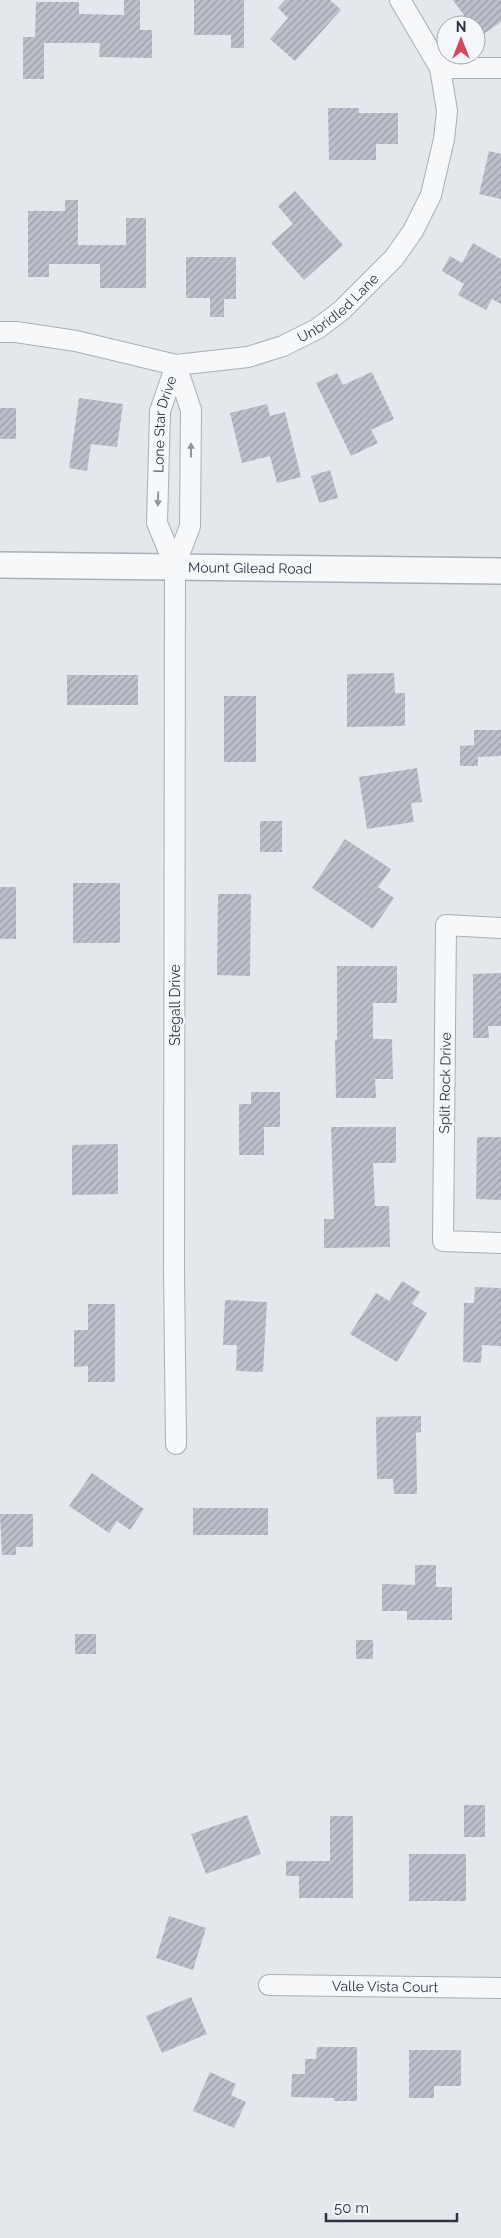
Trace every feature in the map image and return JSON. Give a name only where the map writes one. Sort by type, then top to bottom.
[{"type":"street","name":"Unbridled Lane","points":[[0,332],[16,332],[76,341],[176,365],[248,358],[283,346],[317,329],[342,310],[394,258],[413,231],[431,195],[444,139],[447,111],[440,68],[400,0]]},
{"type":"street","points":[[440,68],[501,68]]},
{"type":"street","name":"Lone Star Drive","points":[[175,566],[190,526],[192,410],[176,365]]},
{"type":"street","name":"Lone Star Drive","points":[[175,566],[157,523],[160,411],[176,365]]},
{"type":"street","name":"Mount Gilead Road","points":[[0,564],[501,571]]},
{"type":"street","name":"Stegall Drive","points":[[175,566],[174,1271],[176,1444]]},
{"type":"street","name":"Split Rock Drive","points":[[501,928],[446,925],[443,1241],[501,1244]]},
{"type":"street","name":"Valle Vista Court","points":[[269,1985],[501,1988]]},
{"type":"building","points":[[124,0],[140,0],[140,30],[152,30],[152,58],[99,57],[100,43],[44,43],[44,79],[23,79],[23,37],[35,37],[36,2],[79,2],[79,14],[124,15]]},
{"type":"building","points":[[194,0],[244,0],[244,48],[231,48],[231,35],[194,35]]},
{"type":"building","points":[[285,0],[330,0],[341,10],[295,61],[270,39],[288,18],[278,8]]},
{"type":"building","points":[[453,0],[501,0],[501,22],[486,32],[486,15],[464,15]]},
{"type":"building","points":[[328,108],[359,108],[359,113],[398,113],[398,144],[376,144],[376,160],[329,160]]},
{"type":"building","points":[[489,151],[501,154],[501,199],[479,194]]},
{"type":"building","points":[[295,191],[343,245],[304,280],[271,243],[293,224],[278,206]]},
{"type":"building","points":[[65,200],[78,200],[78,245],[126,245],[126,218],[146,218],[146,288],[100,288],[100,264],[49,264],[49,277],[28,277],[28,211],[65,211]]},
{"type":"building","points":[[473,243],[501,259],[501,304],[492,299],[486,310],[458,295],[464,284],[442,271],[450,256],[462,263]]},
{"type":"building","points":[[186,257],[236,257],[236,299],[224,299],[224,317],[210,317],[210,298],[186,298]]},
{"type":"building","points":[[372,372],[394,419],[371,430],[378,443],[351,456],[316,383],[337,373],[343,385]]},
{"type":"building","points":[[79,398],[123,404],[117,447],[91,444],[87,471],[69,468]]},
{"type":"building","points":[[267,404],[270,416],[285,412],[301,477],[277,483],[270,456],[242,463],[230,413]]},
{"type":"building","points":[[0,408],[16,408],[16,439],[0,439]]},
{"type":"building","points":[[330,470],[338,498],[319,503],[311,476]]},
{"type":"building","points":[[394,673],[395,693],[405,693],[405,726],[347,727],[347,674]]},
{"type":"building","points":[[67,675],[138,675],[138,705],[67,705]]},
{"type":"building","points":[[224,696],[256,696],[256,762],[224,762]]},
{"type":"building","points":[[474,730],[501,730],[501,756],[478,757],[478,766],[460,766],[460,746],[474,745]]},
{"type":"building","points":[[417,768],[422,802],[411,803],[414,822],[367,829],[359,777]]},
{"type":"building","points":[[260,821],[282,821],[282,852],[260,852]]},
{"type":"building","points":[[345,839],[391,869],[378,887],[394,898],[373,929],[312,888]]},
{"type":"building","points":[[73,883],[120,883],[120,943],[73,943]]},
{"type":"building","points":[[0,887],[16,887],[16,939],[0,939]]},
{"type":"building","points":[[218,894],[251,894],[250,976],[217,975]]},
{"type":"building","points":[[337,966],[397,966],[397,1003],[373,1003],[373,1039],[392,1039],[393,1079],[375,1079],[376,1098],[336,1098]]},
{"type":"building","points":[[501,973],[501,1026],[488,1026],[489,1038],[473,1038],[473,974]]},
{"type":"building","points":[[251,1092],[280,1092],[280,1127],[264,1127],[264,1155],[239,1155],[239,1104],[251,1104]]},
{"type":"building","points":[[331,1127],[396,1127],[396,1163],[373,1163],[375,1206],[389,1206],[390,1247],[324,1248],[324,1219],[334,1219]]},
{"type":"building","points":[[477,1137],[501,1137],[501,1200],[476,1199]]},
{"type":"building","points":[[118,1144],[118,1194],[72,1195],[72,1145]]},
{"type":"building","points":[[402,1281],[420,1292],[412,1304],[427,1313],[397,1362],[350,1334],[376,1293],[389,1301]]},
{"type":"building","points":[[475,1287],[501,1288],[501,1346],[482,1345],[481,1363],[463,1362],[464,1303],[474,1303]]},
{"type":"building","points":[[225,1300],[267,1302],[263,1372],[236,1371],[237,1345],[223,1345]]},
{"type":"building","points":[[88,1304],[115,1304],[115,1382],[88,1382],[88,1366],[74,1367],[74,1330],[88,1330]]},
{"type":"building","points":[[421,1416],[421,1432],[416,1433],[417,1494],[394,1494],[393,1479],[377,1479],[376,1417]]},
{"type":"building","points":[[92,1473],[144,1509],[130,1530],[117,1521],[109,1533],[69,1506]]},
{"type":"building","points":[[193,1508],[268,1508],[268,1535],[193,1535]]},
{"type":"building","points":[[0,1514],[33,1514],[33,1547],[16,1547],[16,1555],[2,1555]]},
{"type":"building","points":[[415,1565],[436,1565],[436,1587],[452,1587],[452,1620],[407,1620],[407,1611],[382,1611],[382,1584],[415,1585]]},
{"type":"building","points":[[75,1634],[96,1634],[96,1654],[75,1654]]},
{"type":"building","points":[[356,1640],[373,1640],[373,1659],[356,1659]]},
{"type":"building","points":[[464,1805],[485,1805],[485,1837],[464,1837]]},
{"type":"building","points":[[247,1815],[261,1854],[206,1874],[191,1834]]},
{"type":"building","points":[[330,1816],[353,1816],[353,1898],[299,1898],[299,1876],[286,1876],[286,1861],[330,1861]]},
{"type":"building","points":[[409,1854],[466,1854],[466,1901],[409,1901]]},
{"type":"building","points":[[169,1916],[206,1928],[193,1970],[156,1958]]},
{"type":"building","points":[[191,1997],[207,2034],[162,2053],[146,2016]]},
{"type":"building","points":[[317,2047],[357,2047],[357,2101],[334,2101],[334,2098],[291,2097],[292,2074],[305,2074],[305,2059],[316,2059]]},
{"type":"building","points":[[409,2050],[461,2050],[461,2086],[434,2086],[434,2098],[409,2098]]},
{"type":"building","points":[[210,2072],[236,2084],[231,2095],[246,2102],[234,2128],[193,2111]]}]
